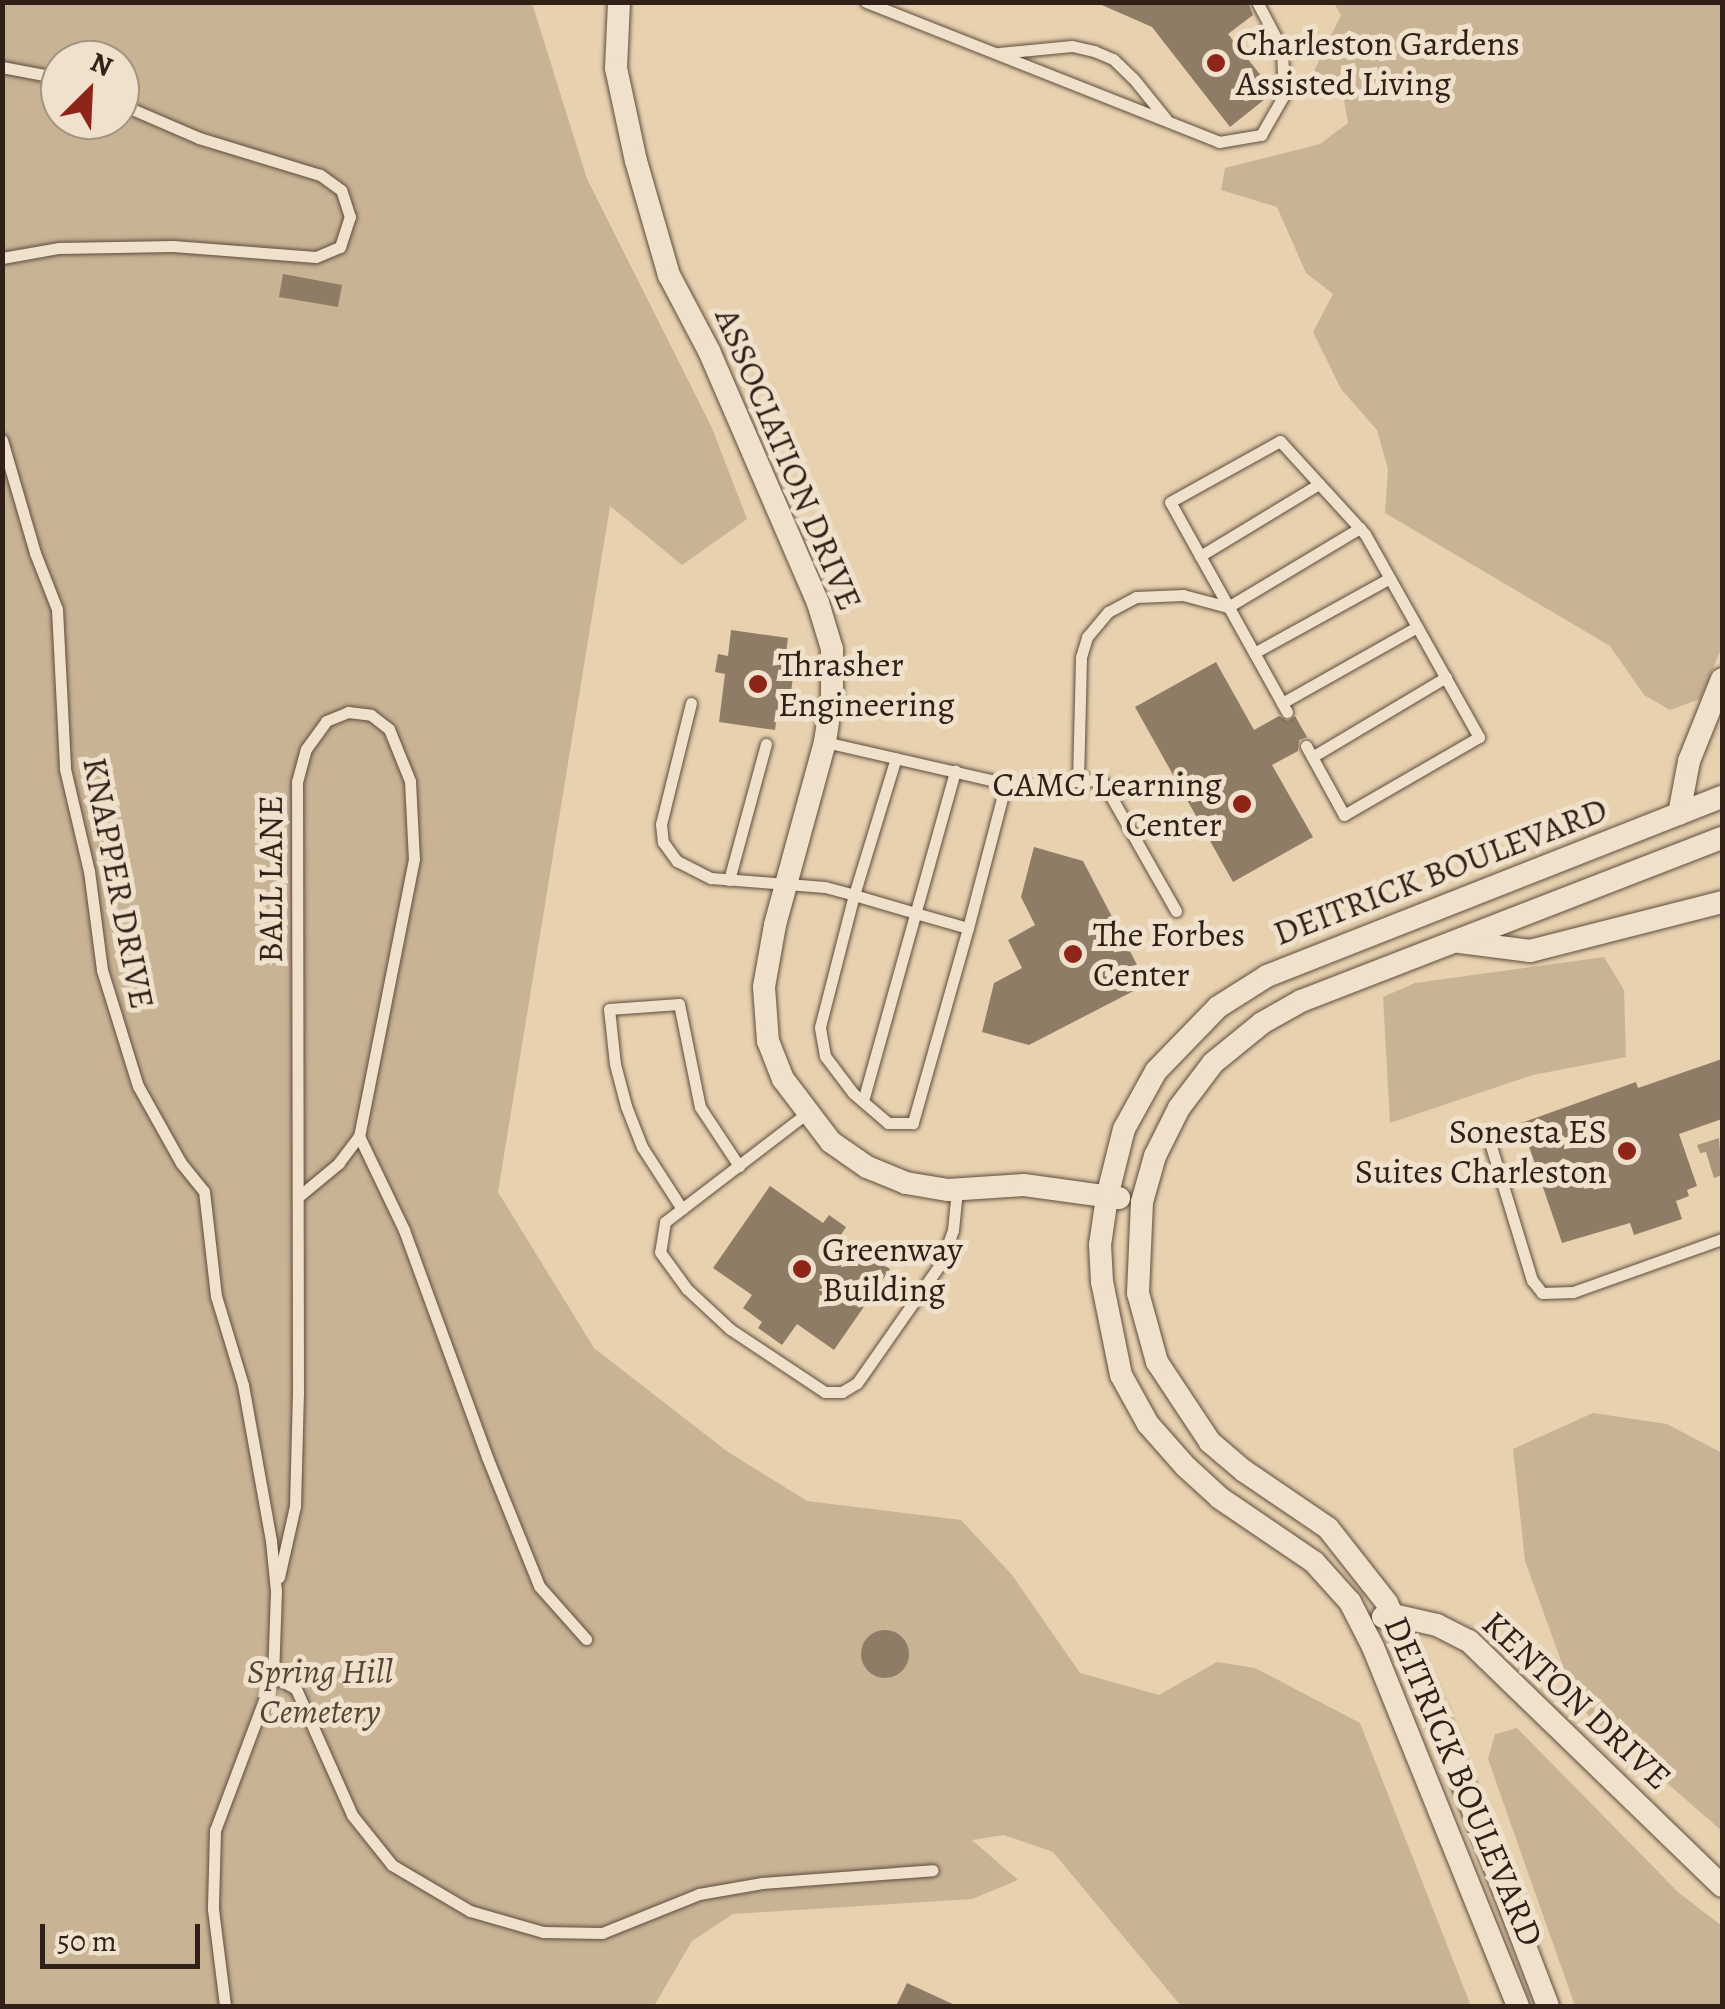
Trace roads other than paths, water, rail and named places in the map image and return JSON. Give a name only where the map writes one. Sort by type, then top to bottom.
[{"type":"street","name":"ASSOCIATION DRIVE","points":[[618,2],[616,68],[636,161],[669,275],[709,351],[818,603],[832,649],[832,696],[825,742],[785,886],[764,987],[768,1041],[783,1079],[832,1142],[867,1167],[906,1183],[957,1190],[1024,1185],[1142,1202]]},
{"type":"street","points":[[1679,814],[1690,761],[1722,678]]},
{"type":"street","name":"DEITRICK BOULEVARD","points":[[1518,2006],[1350,1602],[1314,1562],[1220,1498],[1148,1424],[1120,1375],[1109,1330],[1100,1245],[1108,1196],[1124,1129],[1156,1071],[1218,1007],[1268,976],[1722,798]]},
{"type":"street","name":"DEITRICK BOULEVARD","points":[[1548,2006],[1435,1712],[1392,1615],[1371,1578],[1328,1528],[1221,1452],[1178,1398],[1144,1327],[1138,1293],[1142,1202],[1155,1156],[1179,1108],[1213,1063],[1262,1022],[1302,1001],[1722,838]]},
{"type":"street","points":[[1457,942],[1530,951],[1722,902]]},
{"type":"street","name":"KENTON DRIVE","points":[[1360,1622],[1392,1615],[1437,1625],[1469,1641],[1722,1886]]},
{"type":"lane","points":[[866,2],[1220,142],[1260,135],[1284,94],[1282,49],[1257,2]]},
{"type":"lane","points":[[904,2],[906,18]]},
{"type":"lane","points":[[995,54],[1072,46],[1094,51],[1113,59],[1134,78],[1168,122]]},
{"type":"lane","points":[[2,67],[40,74]]},
{"type":"lane","points":[[2,258],[60,248],[173,246],[316,257],[340,247],[350,217],[341,190],[320,174],[199,138],[140,113]]},
{"type":"lane","name":"KNAPPER DRIVE","points":[[2,440],[35,553],[57,609],[65,768],[89,871],[102,970],[138,1086],[181,1163],[204,1191],[216,1296],[242,1384],[276,1591],[273,1676],[215,1830],[213,1909],[225,2006]]},
{"type":"lane","points":[[1417,626],[1284,708],[1170,502],[1280,441],[1360,528],[1390,578],[1417,626],[1479,737],[1344,814],[1309,751],[1446,678]]},
{"type":"lane","points":[[1200,556],[1320,484]]},
{"type":"lane","points":[[1078,781],[1081,656],[1087,637],[1108,612],[1136,597],[1157,594],[1182,595],[1228,607],[1360,528]]},
{"type":"lane","points":[[1254,653],[1390,578]]},
{"type":"lane","points":[[691,703],[661,824],[663,842],[677,861],[694,872],[729,880],[825,887],[968,928]]},
{"type":"lane","name":"BALL LANE","points":[[276,1591],[294,1506],[297,782],[306,749],[326,721],[348,712],[371,715],[389,729],[410,781],[414,859],[359,1136],[339,1163],[298,1197]]},
{"type":"lane","points":[[825,742],[1006,783],[1043,786],[1100,780],[1176,912]]},
{"type":"lane","points":[[729,880],[766,744]]},
{"type":"lane","points":[[896,758],[854,895],[820,1027],[825,1056],[863,1101],[888,1123],[913,1123],[1006,783]]},
{"type":"lane","points":[[863,1101],[955,772]]},
{"type":"lane","points":[[682,1209],[642,1147],[626,1106],[614,1064],[608,1009],[679,1004],[700,1107],[739,1166]]},
{"type":"lane","points":[[807,1113],[666,1222],[660,1252],[677,1278],[730,1329],[825,1392],[842,1392],[857,1383],[941,1263],[953,1230],[957,1190]]},
{"type":"lane","points":[[1487,1134],[1532,1280],[1542,1293],[1573,1292],[1722,1238]]},
{"type":"lane","points":[[359,1136],[404,1230],[487,1458],[539,1586],[586,1639]]},
{"type":"lane","points":[[273,1676],[296,1689],[352,1815],[392,1865],[470,1911],[542,1932],[602,1933],[699,1894],[762,1883],[934,1870]]},
{"type":"place","name":"Charleston Gardens Assisted Living","points":[[1216,63]]},
{"type":"place","name":"Thrasher Engineering","points":[[758,684]]},
{"type":"place","name":"CAMC Learning Center","points":[[1242,804]]},
{"type":"place","name":"The Forbes Center","points":[[1073,954]]},
{"type":"place","name":"Sonesta ES Suites Charleston","points":[[1627,1151]]},
{"type":"place","name":"Greenway Building","points":[[802,1269]]},
{"type":"park label","name":"Spring Hill Cemetery","points":[[320,1691]]}]
